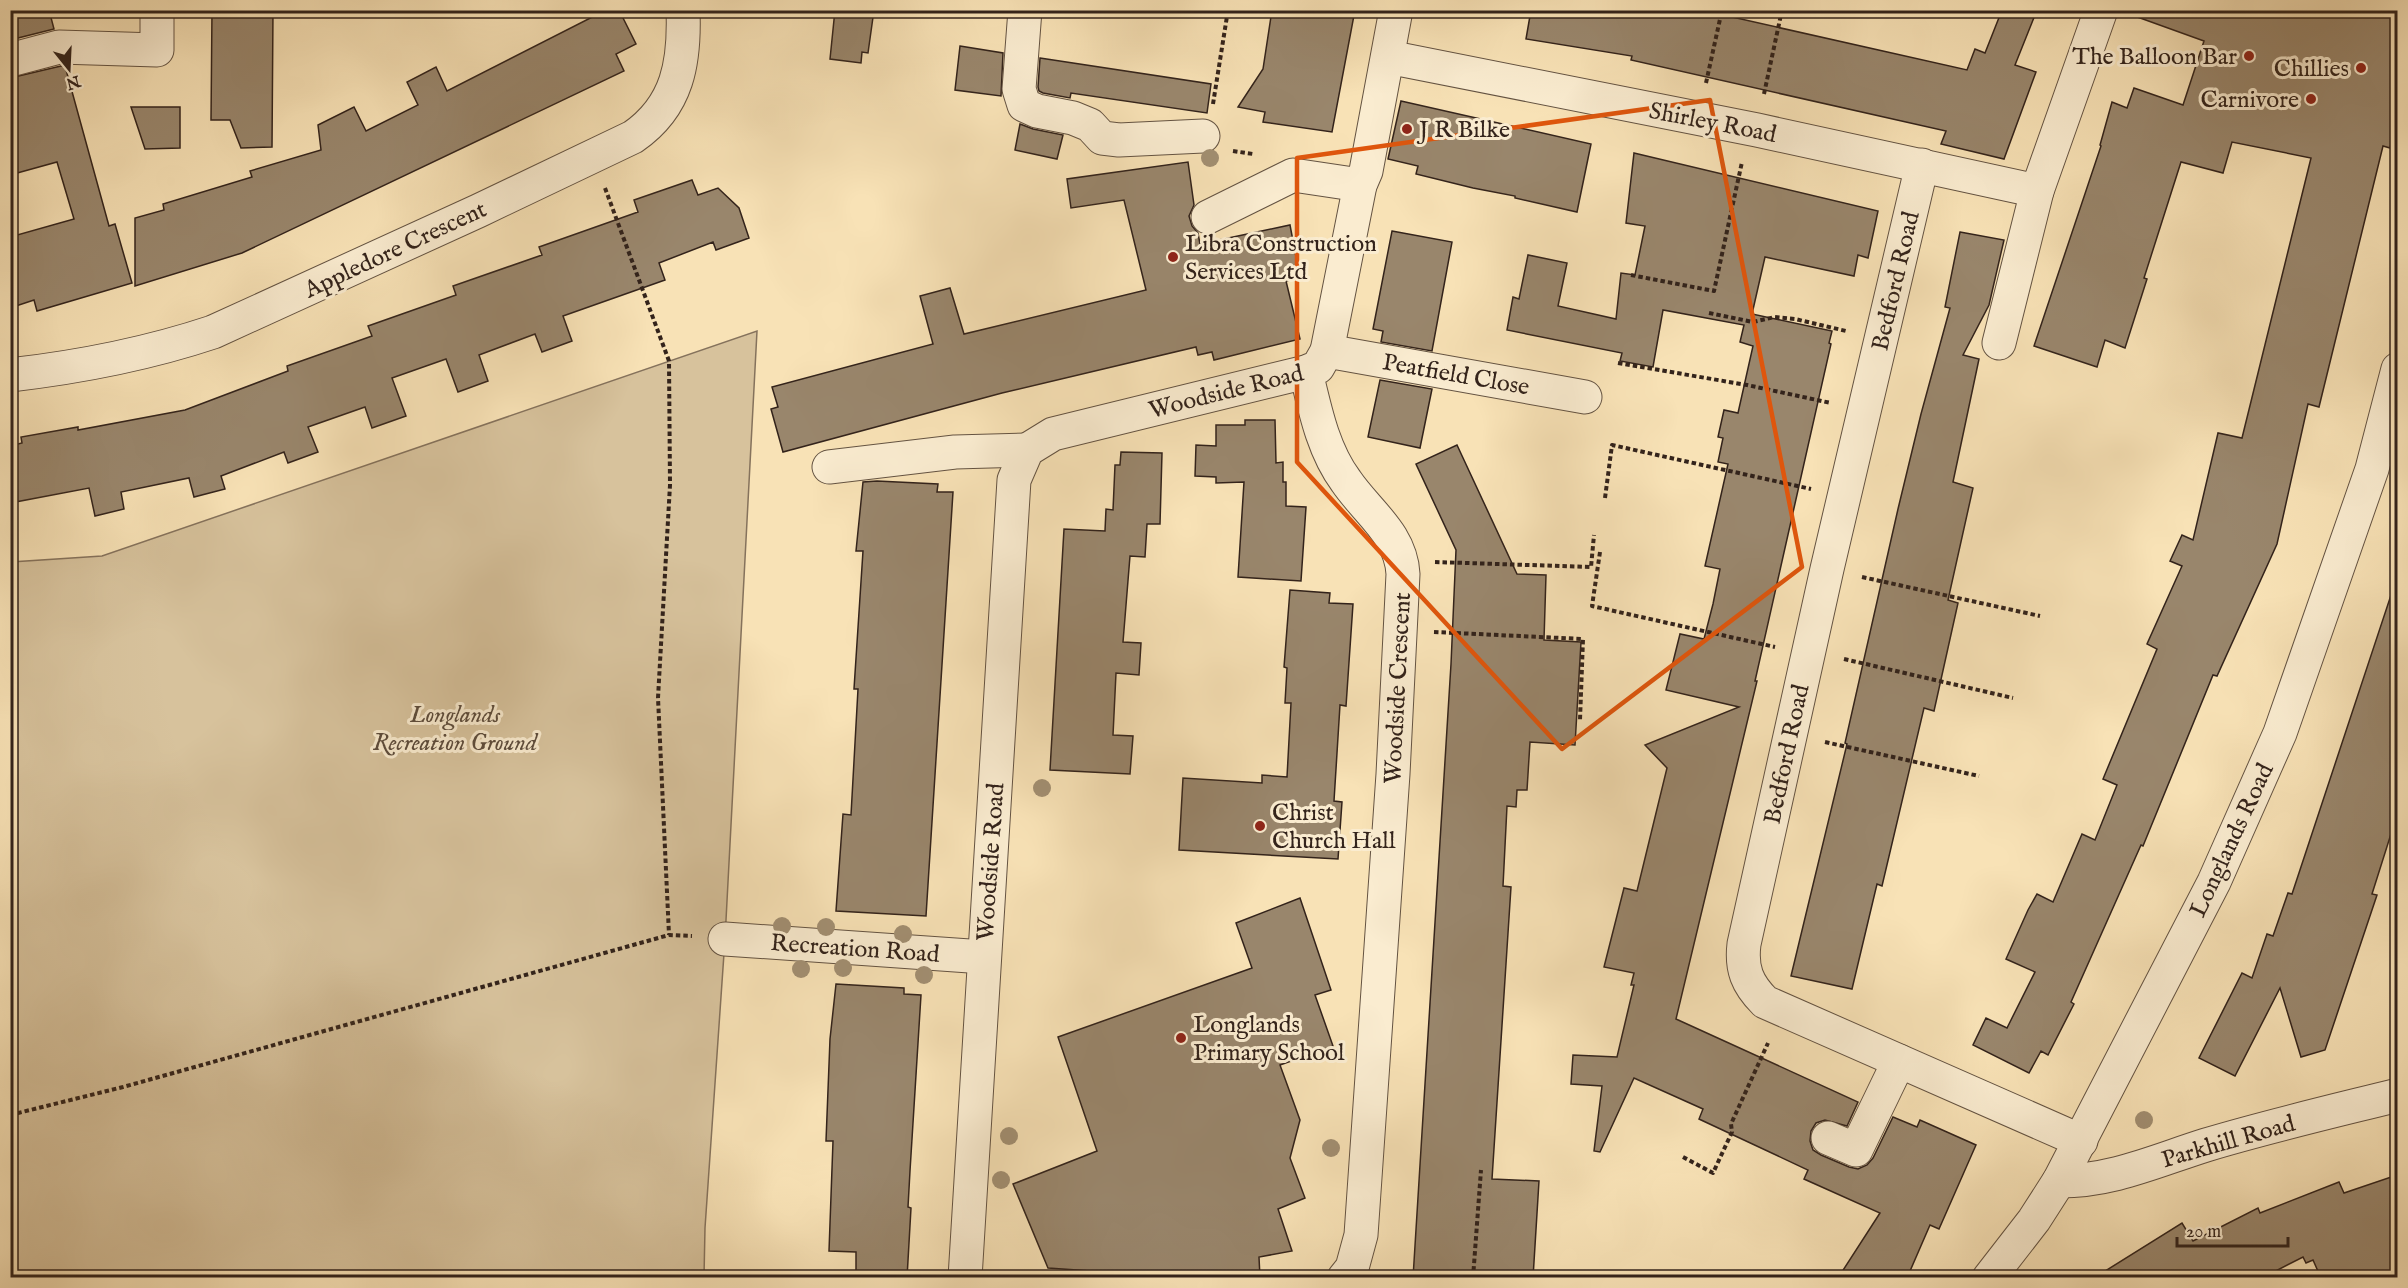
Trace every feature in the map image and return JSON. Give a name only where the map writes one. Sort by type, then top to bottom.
[{"type":"street","points":[[10,60],[59,47],[156,50],[157,10]]},
{"type":"street","name":"Appledore Crescent","points":[[10,375],[73,368],[172,346],[213,333],[633,137],[651,124],[669,98],[680,71],[684,35],[683,10]]},
{"type":"street","points":[[1025,10],[1019,89],[1024,105],[1037,111],[1074,118],[1090,125],[1102,138],[1119,141],[1215,133]]},
{"type":"street","name":"Woodside Road","points":[[965,1278],[1014,480],[1027,450],[1053,434],[1317,362],[1360,185],[1366,171],[1396,10]]},
{"type":"street","points":[[1999,343],[2037,190],[2101,10]]},
{"type":"street","name":"Shirley Road","points":[[1388,57],[2037,190]]},
{"type":"street","name":"Bedford Road","points":[[1922,165],[1808,653],[1742,961],[1745,977],[1753,991],[1765,1002],[2080,1141]]},
{"type":"street","points":[[1208,217],[1293,175],[1360,185]]},
{"type":"street","name":"Peatfield Close","points":[[1317,362],[1585,397]]},
{"type":"street","name":"Woodside Crescent","points":[[1317,362],[1315,412],[1327,447],[1345,481],[1390,534],[1402,560],[1392,796],[1362,1235],[1355,1274]]},
{"type":"street","name":"Longlands Road","points":[[1989,1278],[2034,1220],[2059,1181],[2214,882],[2280,733],[2372,469],[2397,369]]},
{"type":"street","points":[[829,467],[955,452],[1027,450]]},
{"type":"street","name":"Recreation Road","points":[[725,939],[984,957]]},
{"type":"street","points":[[1828,1138],[1856,1150],[1899,1061]]},
{"type":"street","name":"Parkhill Road","points":[[2059,1181],[2089,1181],[2119,1174],[2206,1145],[2397,1095]]},
{"type":"path","points":[[1228,10],[1215,133],[1264,156]]},
{"type":"path","points":[[1698,119],[1722,10]]},
{"type":"path","points":[[1631,275],[1714,291],[1782,10]]},
{"type":"path","points":[[594,156],[669,361],[670,485],[658,698],[669,935]]},
{"type":"path","points":[[1709,313],[1753,322],[1775,317],[1795,319],[1881,340]]},
{"type":"path","points":[[1618,363],[1747,385],[1864,410]]},
{"type":"path","points":[[1605,498],[1612,445],[1844,496]]},
{"type":"path","points":[[1402,560],[1591,567],[1594,535]]},
{"type":"path","points":[[1600,552],[1592,606],[2013,698]]},
{"type":"path","points":[[1827,569],[2040,616]]},
{"type":"path","points":[[1400,631],[1583,639],[1580,720]]},
{"type":"path","points":[[1790,735],[1979,776]]},
{"type":"path","points":[[10,1115],[123,1087],[669,935],[725,939]]},
{"type":"path","points":[[1683,1157],[1713,1173],[1732,1132],[1731,1124],[1784,1010]]},
{"type":"path","points":[[1473,1278],[1481,1170]]},
{"type":"highlighted area","points":[[1710,100],[1802,567],[1562,749],[1297,462],[1297,158]]},
{"type":"green space","name":"Longlands Recreation Ground","points":[[757,331],[725,939],[705,1228],[704,1277],[11,1278],[11,562],[102,556]]},
{"type":"building","points":[[10,10],[49,10],[54,29],[10,40]]},
{"type":"building","points":[[212,10],[273,10],[272,147],[241,148],[230,120],[211,120]]},
{"type":"building","points":[[606,10],[619,10],[636,44],[616,54],[624,71],[242,253],[135,286],[135,218],[164,210],[163,204],[252,177],[250,171],[321,150],[318,125],[354,107],[366,131],[418,105],[407,82],[436,67],[447,91]]},
{"type":"building","points":[[835,10],[874,10],[868,53],[862,52],[861,63],[830,59]]},
{"type":"building","points":[[1272,10],[1355,10],[1332,132],[1263,122],[1265,112],[1238,107],[1263,69]]},
{"type":"building","points":[[1531,10],[1701,10],[1967,70],[1975,49],[1985,53],[2002,10],[2037,10],[2015,65],[2036,72],[2004,159],[1941,144],[1946,131],[1631,60],[1632,56],[1526,39]]},
{"type":"building","points":[[2130,10],[2397,10],[2397,119],[2390,148],[2383,146],[2319,407],[2308,404],[2277,544],[2217,676],[2213,675],[2143,846],[2141,845],[2071,1002],[2074,1004],[2048,1055],[2041,1051],[2029,1073],[1973,1045],[1986,1018],[2007,1028],[2035,972],[2006,959],[2028,910],[2037,894],[2053,902],[2082,834],[2095,840],[2117,785],[2103,779],[2157,649],[2147,644],[2182,566],[2170,561],[2182,535],[2193,540],[2218,433],[2242,438],[2311,158],[2232,142],[2223,173],[2181,162],[2144,278],[2147,279],[2125,348],[2105,340],[2097,367],[2034,346],[2101,146],[2112,102],[2127,108],[2134,88],[2183,105],[2204,41],[2129,14]]},
{"type":"building","points":[[960,46],[1003,53],[1001,96],[955,90]]},
{"type":"building","points":[[1040,58],[1211,84],[1207,113],[1071,93],[1070,98],[1043,93],[1038,87]]},
{"type":"building","points":[[65,66],[109,226],[115,224],[132,283],[37,311],[34,300],[10,308],[10,237],[74,219],[57,162],[10,175],[10,78]]},
{"type":"building","points":[[1401,101],[1591,144],[1577,212],[1416,174],[1418,166],[1388,159]]},
{"type":"building","points":[[131,107],[180,107],[180,148],[145,149]]},
{"type":"building","points":[[1020,124],[1063,135],[1057,159],[1015,150]]},
{"type":"building","points":[[1634,153],[1878,211],[1868,258],[1858,255],[1854,276],[1765,257],[1752,314],[1832,331],[1829,343],[1831,344],[1755,681],[1757,681],[1676,1019],[1858,1102],[1847,1126],[1825,1120],[1816,1123],[1811,1131],[1810,1141],[1813,1150],[1849,1167],[1858,1169],[1867,1165],[1873,1158],[1893,1117],[1917,1127],[1920,1120],[1976,1145],[1939,1229],[1930,1225],[1907,1278],[1838,1278],[1880,1213],[1804,1179],[1808,1170],[1699,1119],[1703,1109],[1634,1078],[1600,1152],[1594,1151],[1602,1086],[1571,1084],[1573,1055],[1617,1057],[1634,985],[1631,985],[1634,973],[1604,967],[1624,888],[1637,891],[1667,768],[1645,745],[1739,707],[1666,690],[1680,634],[1704,639],[1713,604],[1720,569],[1705,566],[1728,464],[1718,462],[1723,438],[1718,437],[1724,410],[1738,413],[1753,346],[1740,342],[1744,325],[1663,310],[1653,367],[1620,361],[1622,353],[1507,330],[1513,297],[1519,299],[1528,255],[1567,263],[1558,306],[1616,319],[1621,273],[1635,275],[1645,226],[1626,223]]},
{"type":"building","points":[[1188,162],[1194,205],[1189,216],[1192,226],[1198,233],[1200,244],[1290,225],[1300,278],[1286,281],[1300,339],[1214,360],[1212,352],[1198,355],[1196,347],[1002,393],[783,452],[771,409],[778,407],[772,387],[933,344],[920,296],[950,288],[964,334],[1146,290],[1124,200],[1071,208],[1067,179]]},
{"type":"building","points":[[692,180],[698,195],[718,188],[739,208],[749,238],[716,250],[713,242],[659,263],[665,280],[563,316],[572,341],[542,352],[535,334],[479,355],[488,381],[458,392],[446,359],[392,378],[406,416],[372,428],[365,407],[308,427],[318,452],[288,463],[284,452],[221,476],[225,489],[194,497],[189,478],[121,492],[124,509],[95,516],[89,488],[10,503],[10,446],[22,443],[21,437],[78,427],[78,430],[185,410],[288,371],[287,366],[372,336],[368,326],[456,295],[453,286],[542,255],[539,247],[638,212],[634,200]]},
{"type":"building","points":[[1392,231],[1452,242],[1432,351],[1381,342],[1383,331],[1373,329]]},
{"type":"building","points":[[1960,232],[2004,240],[1989,305],[1963,355],[1979,359],[1953,482],[1973,488],[1948,600],[1958,603],[1934,711],[1924,708],[1882,886],[1877,884],[1852,989],[1791,976],[1847,744],[1845,743],[1898,509],[1950,308],[1945,307]]},
{"type":"building","points":[[1380,380],[1432,389],[1420,448],[1368,437]]},
{"type":"building","points":[[1245,420],[1275,420],[1276,463],[1283,462],[1286,506],[1306,507],[1301,581],[1238,577],[1244,482],[1216,483],[1216,477],[1195,476],[1196,445],[1216,446],[1216,425],[1245,425]]},
{"type":"building","points":[[1457,445],[1517,574],[1546,575],[1544,640],[1581,642],[1575,745],[1530,742],[1527,790],[1517,790],[1516,807],[1507,806],[1503,886],[1511,887],[1492,1179],[1539,1181],[1533,1278],[1413,1278],[1456,550],[1416,464]]},
{"type":"building","points":[[1121,452],[1162,453],[1160,524],[1147,524],[1145,557],[1130,556],[1123,642],[1141,643],[1139,675],[1116,673],[1113,735],[1133,736],[1130,774],[1050,770],[1064,529],[1105,531],[1106,509],[1113,510],[1115,465],[1120,465]]},
{"type":"building","points":[[863,482],[938,484],[937,492],[953,492],[926,916],[836,911],[843,814],[851,815],[858,689],[854,689],[863,551],[856,551]]},
{"type":"building","points":[[1290,590],[1330,593],[1329,603],[1353,604],[1346,706],[1340,705],[1334,801],[1342,802],[1338,859],[1179,850],[1183,778],[1262,783],[1262,775],[1287,777],[1291,703],[1285,703],[1287,668],[1284,667]]},
{"type":"building","points":[[2392,592],[2397,593],[2397,815],[2372,894],[2377,895],[2325,1050],[2301,1057],[2280,988],[2235,1076],[2199,1058],[2242,973],[2252,978],[2267,934],[2273,936],[2288,893],[2292,894]]},
{"type":"building","points":[[1300,898],[1331,990],[1315,995],[1333,1046],[1280,1065],[1300,1120],[1290,1158],[1305,1198],[1278,1209],[1292,1251],[1259,1257],[1260,1278],[1193,1278],[1048,1268],[1013,1184],[1097,1151],[1058,1037],[1252,968],[1236,923]]},
{"type":"building","points":[[836,984],[904,988],[904,994],[921,995],[908,1207],[911,1208],[907,1278],[856,1278],[856,1252],[829,1251],[833,1141],[826,1141],[830,1039]]},
{"type":"building","points":[[2397,1175],[2397,1278],[2321,1278],[2313,1260],[2306,1263],[2303,1257],[2262,1278],[2094,1278],[2182,1223],[2193,1241],[2258,1208],[2260,1213],[2339,1182],[2344,1193]]},
{"type":"place","name":"The Balloon Bar","points":[[2249,56]]},
{"type":"place","name":"Chillies","points":[[2361,68]]},
{"type":"place","name":"Carnivore","points":[[2311,99]]},
{"type":"place","name":"J R Bilke","points":[[1407,129]]},
{"type":"place","name":"Libra Construction Services Ltd","points":[[1173,257]]},
{"type":"place","name":"Christ Church Hall","points":[[1260,826]]},
{"type":"place","name":"Longlands Primary School","points":[[1181,1038]]}]
